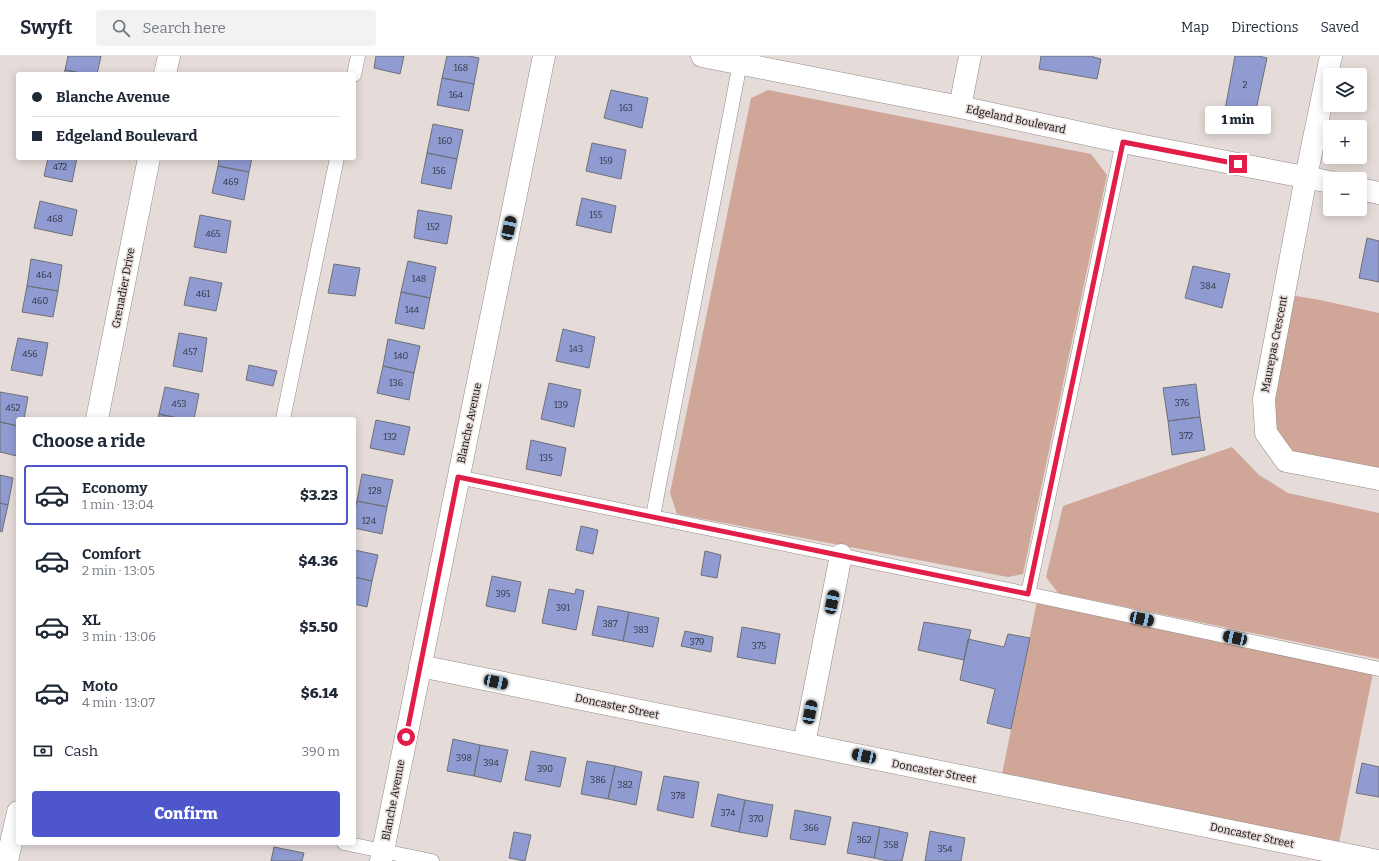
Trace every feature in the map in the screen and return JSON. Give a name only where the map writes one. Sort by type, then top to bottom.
[{"type":"street","points":[[165,72],[169,56]]},
{"type":"street","name":"Blanche Avenue","points":[[382,856],[544,56]]},
{"type":"street","name":"Edgeland Boulevard","points":[[702,56],[960,107],[1123,142],[1323,181]]},
{"type":"street","points":[[960,107],[970,56]]},
{"type":"street","name":"Maurepas Crescent","points":[[1331,56],[1306,177],[1264,399],[1266,433],[1286,461],[1379,479]]},
{"type":"street","name":"Grenadier Drive","points":[[97,417],[149,160]]},
{"type":"street","points":[[1367,190],[1379,193]]},
{"type":"street","points":[[804,744],[841,555]]},
{"type":"street","name":"Doncaster Street","points":[[420,666],[1378,861]]},
{"type":"street","points":[[7,861],[16,821]]},
{"type":"lane","points":[[354,72],[358,56]]},
{"type":"lane","points":[[653,516],[740,63]]},
{"type":"lane","points":[[1028,594],[1123,142]]},
{"type":"lane","points":[[283,417],[337,160]]},
{"type":"lane","points":[[458,477],[841,555],[1379,669]]},
{"type":"lane","points":[[350,845],[382,856],[432,861]]},
{"type":"shaded area","points":[[768,90],[1091,154],[1107,175],[1023,574],[1008,577],[677,514],[670,493],[751,98]]},
{"type":"shaded area","points":[[1284,294],[1379,313],[1379,479],[1286,461],[1264,399]]},
{"type":"shaded area","points":[[1232,447],[1259,475],[1288,493],[1379,513],[1379,659],[1058,593],[1046,577],[1063,506]]},
{"type":"shaded area","points":[[1038,596],[1374,668],[1337,853],[1000,784]]},
{"type":"building","points":[[68,56],[101,56],[97,72],[76,72],[65,70]]},
{"type":"building","points":[[376,56],[404,56],[400,74],[374,68]]},
{"type":"building","points":[[447,56],[469,56],[479,58],[474,84],[442,78]]},
{"type":"building","points":[[1041,56],[1093,56],[1101,59],[1097,79],[1039,69]]},
{"type":"building","points":[[1235,56],[1259,56],[1267,58],[1254,119],[1245,112],[1224,115]]},
{"type":"building","points":[[65,70],[76,72],[64,72]]},
{"type":"building","points":[[442,78],[474,84],[469,111],[437,105]]},
{"type":"building","points":[[611,90],[648,98],[642,128],[604,118]]},
{"type":"building","points":[[433,124],[463,130],[457,159],[427,153]]},
{"type":"building","points":[[592,143],[626,150],[621,179],[586,171]]},
{"type":"building","points":[[427,153],[457,159],[451,189],[421,183]]},
{"type":"building","points":[[48,160],[77,160],[72,182],[44,176]]},
{"type":"building","points":[[219,160],[252,160],[249,172],[218,166]]},
{"type":"building","points":[[218,166],[249,172],[244,200],[212,193]]},
{"type":"building","points":[[582,198],[616,206],[611,233],[576,225]]},
{"type":"building","points":[[40,201],[77,210],[72,236],[34,228]]},
{"type":"building","points":[[418,210],[452,216],[447,244],[414,238]]},
{"type":"building","points":[[200,215],[231,221],[226,253],[194,247]]},
{"type":"building","points":[[1367,238],[1379,241],[1379,282],[1359,278]]},
{"type":"building","points":[[31,259],[62,265],[58,291],[27,286]]},
{"type":"building","points":[[408,261],[436,267],[430,298],[401,292]]},
{"type":"building","points":[[334,264],[360,268],[355,296],[328,293]]},
{"type":"building","points":[[1193,266],[1230,274],[1222,308],[1185,298]]},
{"type":"building","points":[[190,277],[222,283],[216,311],[184,305]]},
{"type":"building","points":[[27,286],[58,291],[53,317],[22,312]]},
{"type":"building","points":[[401,292],[430,298],[424,329],[395,323]]},
{"type":"building","points":[[563,329],[595,337],[589,368],[556,361]]},
{"type":"building","points":[[179,333],[207,338],[202,372],[173,366]]},
{"type":"building","points":[[18,338],[48,343],[42,376],[11,370]]},
{"type":"building","points":[[388,339],[420,346],[414,373],[383,366]]},
{"type":"building","points":[[249,365],[277,371],[273,386],[246,380]]},
{"type":"building","points":[[383,366],[414,373],[409,400],[377,393]]},
{"type":"building","points":[[549,383],[581,390],[574,427],[541,419]]},
{"type":"building","points":[[1196,384],[1200,417],[1168,421],[1163,388]]},
{"type":"building","points":[[165,387],[199,394],[194,417],[173,417],[159,414]]},
{"type":"building","points":[[0,392],[28,397],[24,417],[16,417],[16,426],[0,422]]},
{"type":"building","points":[[159,414],[173,417],[158,417]]},
{"type":"building","points":[[1200,417],[1205,450],[1172,455],[1168,421]]},
{"type":"building","points":[[376,420],[410,427],[404,455],[370,448]]},
{"type":"building","points":[[0,422],[16,426],[16,456],[0,452]]},
{"type":"building","points":[[531,440],[566,448],[561,476],[526,469]]},
{"type":"building","points":[[362,474],[393,480],[387,507],[357,501]]},
{"type":"building","points":[[0,475],[13,478],[8,505],[0,503]]},
{"type":"building","points":[[357,501],[387,507],[382,534],[356,528]]},
{"type":"building","points":[[0,503],[8,505],[2,532],[0,531]]},
{"type":"building","points":[[581,526],[598,530],[593,554],[576,550]]},
{"type":"building","points":[[356,550],[378,555],[372,581],[356,577]]},
{"type":"building","points":[[705,551],[721,555],[717,578],[701,575]]},
{"type":"building","points":[[492,576],[521,582],[515,612],[486,606]]},
{"type":"building","points":[[356,577],[372,581],[367,607],[356,604]]},
{"type":"building","points":[[549,589],[575,594],[576,589],[584,591],[576,630],[542,623]]},
{"type":"building","points":[[598,606],[629,612],[623,641],[592,635]]},
{"type":"building","points":[[629,612],[659,618],[653,647],[623,641]]},
{"type":"building","points":[[924,622],[971,630],[964,660],[918,650]]},
{"type":"building","points":[[742,627],[780,634],[775,664],[737,657]]},
{"type":"building","points":[[685,631],[713,637],[711,652],[681,646]]},
{"type":"building","points":[[1008,634],[1030,638],[1011,729],[987,723],[995,689],[960,680],[968,639],[1004,647]]},
{"type":"building","points":[[453,739],[480,745],[474,776],[447,771]]},
{"type":"building","points":[[480,745],[508,750],[501,782],[474,776]]},
{"type":"building","points":[[531,751],[566,758],[560,787],[525,780]]},
{"type":"building","points":[[587,761],[615,766],[608,799],[581,794]]},
{"type":"building","points":[[1362,763],[1379,767],[1379,797],[1356,793]]},
{"type":"building","points":[[615,766],[642,772],[636,805],[608,799]]},
{"type":"building","points":[[664,776],[699,782],[693,818],[657,810]]},
{"type":"building","points":[[718,794],[745,800],[739,832],[711,826]]},
{"type":"building","points":[[745,800],[773,805],[767,837],[739,832]]},
{"type":"building","points":[[795,810],[831,817],[825,845],[790,839]]},
{"type":"building","points":[[853,822],[880,827],[874,858],[847,853]]},
{"type":"building","points":[[880,827],[908,833],[902,861],[888,861],[874,858]]},
{"type":"building","points":[[930,831],[965,838],[961,861],[925,861]]},
{"type":"building","points":[[514,832],[531,835],[525,861],[509,858]]},
{"type":"building","points":[[274,847],[304,853],[302,861],[271,861]]},
{"type":"route","points":[[406,737],[458,477],[1028,594],[1123,142],[1238,164]]}]
